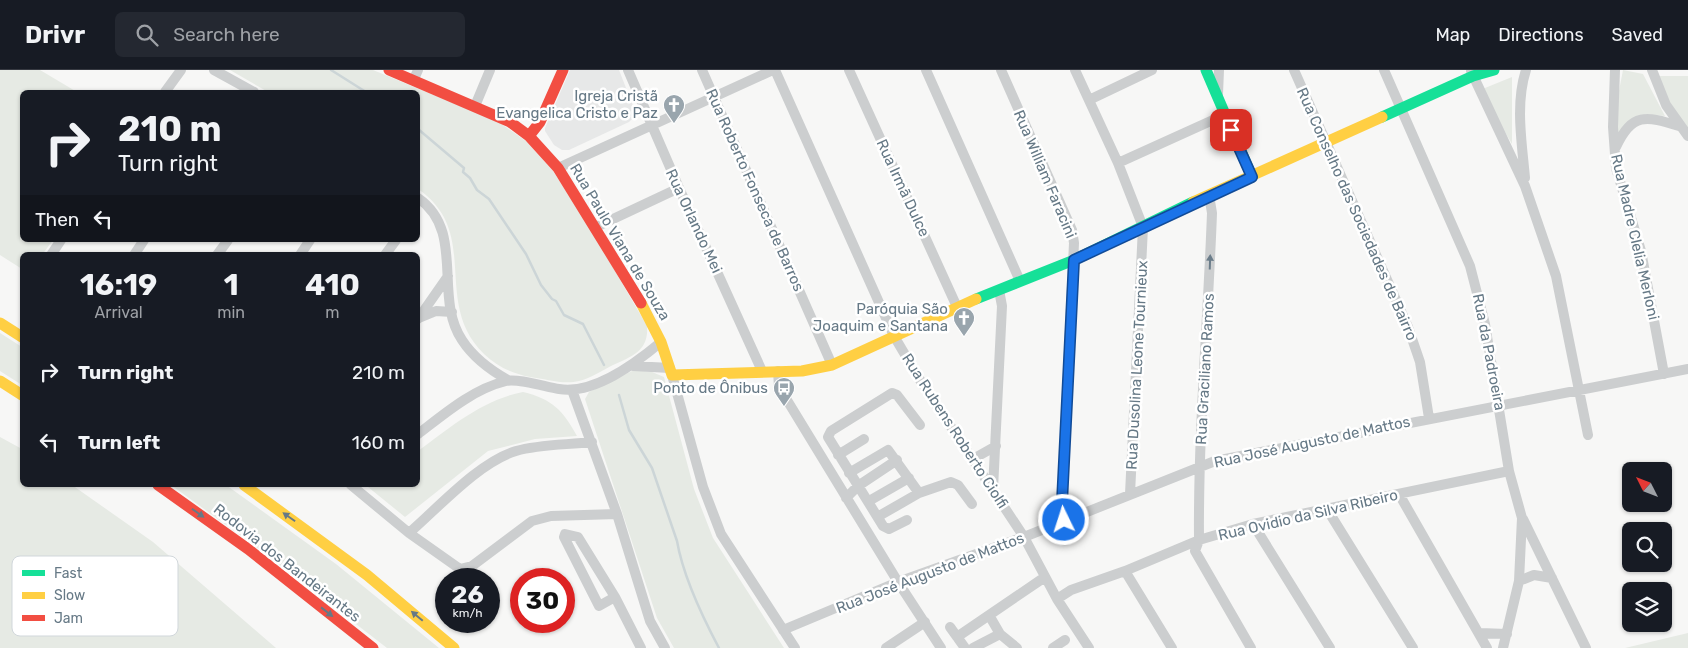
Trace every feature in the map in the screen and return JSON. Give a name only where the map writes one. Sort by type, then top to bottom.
[{"type":"main road","name":"Rua Paulo Viana de Souza","points":[[389,70],[416,75],[436,91],[510,122],[529,136],[558,168],[596,227],[646,311],[661,342],[671,372]]},
{"type":"main road","points":[[529,136],[540,122],[563,70]]},
{"type":"main road","points":[[1206,70],[1252,177]]},
{"type":"main road","points":[[671,372],[802,371],[832,365],[957,307],[1074,260],[1209,195],[1402,109],[1472,73],[1494,70]]},
{"type":"main road","points":[[0,323],[20,336]]},
{"type":"main road","points":[[0,381],[20,394]]},
{"type":"main road","name":"Rodovia dos Bandeirantes","points":[[161,487],[248,549],[373,648]]},
{"type":"main road","points":[[247,487],[367,574],[454,648]]},
{"type":"street","points":[[166,90],[181,70]]},
{"type":"street","points":[[214,70],[248,90]]},
{"type":"street","points":[[475,106],[490,70]]},
{"type":"street","name":"Rua Orlando Mei","points":[[628,70],[650,124],[762,371]]},
{"type":"street","name":"Rua Roberto Fonseca de Barros","points":[[702,70],[832,365]]},
{"type":"street","points":[[558,168],[650,124],[774,70]]},
{"type":"street","name":"Rua Rubens Roberto Ciolfi","points":[[774,70],[894,336],[920,380],[1024,537],[1057,599],[1089,648]]},
{"type":"street","name":"Rua Irmã Dulce","points":[[849,70],[957,307]]},
{"type":"street","points":[[926,70],[1020,281]]},
{"type":"street","name":"Rua William Faracini","points":[[1001,70],[1072,230],[1074,260],[1062,502],[1064,520]]},
{"type":"street","name":"Rua Dusolina Leone Tournieux","points":[[1075,70],[1118,164],[1143,227],[1130,494]]},
{"type":"street","points":[[1089,100],[1152,70]]},
{"type":"street","points":[[1218,100],[1219,70]]},
{"type":"street","name":"Rua Conselho das Sociedades de Bairro","points":[[1294,70],[1408,327],[1420,362],[1429,418]]},
{"type":"street","name":"Rua da Padroeira","points":[[1384,70],[1473,274],[1485,324],[1500,406],[1509,470],[1522,518],[1520,581],[1502,648]]},
{"type":"street","points":[[1525,186],[1521,125],[1522,81],[1526,70]]},
{"type":"street","name":"Rua Madre Clelia Merloni","points":[[1615,70],[1614,150],[1616,168],[1641,251],[1664,374]]},
{"type":"street","points":[[1652,70],[1666,105],[1679,126],[1688,136]]},
{"type":"street","points":[[1472,73],[1525,186],[1556,276],[1588,435]]},
{"type":"street","points":[[1118,164],[1224,115]]},
{"type":"street","points":[[1614,150],[1622,133],[1630,124],[1641,118],[1654,118],[1679,126]]},
{"type":"street","points":[[596,227],[679,188]]},
{"type":"street","name":"Rua Graciliano Ramos","points":[[1209,195],[1212,213],[1207,335],[1198,468],[1199,540],[1195,551],[1251,648]]},
{"type":"street","points":[[420,204],[430,209],[442,233],[448,276],[448,297],[462,340],[492,370],[508,380],[572,390],[598,382],[630,367],[661,342]]},
{"type":"street","points":[[420,315],[448,276]]},
{"type":"street","points":[[993,489],[1002,306],[999,290]]},
{"type":"street","points":[[420,317],[436,310],[452,312]]},
{"type":"street","points":[[630,367],[671,372]]},
{"type":"street","name":"Rua José Augusto de Mattos","points":[[783,630],[898,582],[1024,537],[1215,461],[1688,369]]},
{"type":"street","points":[[778,370],[780,387],[846,498],[941,648]]},
{"type":"street","name":"Rua Paulo Viana de Souza","points":[[671,372],[703,487],[718,527],[794,648]]},
{"type":"street","points":[[420,433],[469,398],[508,380]]},
{"type":"street","points":[[572,390],[617,514],[650,621],[665,648]]},
{"type":"street","points":[[907,520],[886,528],[849,473],[828,434],[892,393],[897,395],[920,425]]},
{"type":"street","points":[[838,455],[864,439]]},
{"type":"street","points":[[409,533],[481,470],[497,459],[525,450],[592,442]]},
{"type":"street","points":[[973,459],[996,446]]},
{"type":"street","points":[[849,473],[888,450],[897,460],[919,494]]},
{"type":"street","points":[[846,498],[858,486],[897,460]]},
{"type":"street","name":"Rua Ovidio da Silva Ribeiro","points":[[1057,599],[1071,590],[1125,571],[1199,540],[1253,524],[1509,470]]},
{"type":"street","points":[[869,501],[908,478]]},
{"type":"street","points":[[878,516],[919,494],[951,482],[958,485],[972,504]]},
{"type":"street","points":[[354,487],[409,533],[450,564],[460,569],[472,566],[532,521],[551,516],[617,514]]},
{"type":"street","points":[[1399,494],[1488,648]]},
{"type":"street","points":[[1326,509],[1413,648]]},
{"type":"street","points":[[1522,518],[1586,648]]},
{"type":"street","points":[[1253,524],[1330,648]]},
{"type":"street","points":[[615,597],[599,606],[564,537],[565,534],[578,537],[615,597],[641,648]]},
{"type":"street","points":[[1125,571],[1172,648]]},
{"type":"street","points":[[1520,581],[1534,575],[1552,578]]},
{"type":"street","points":[[957,637],[1045,577]]},
{"type":"street","points":[[989,615],[1000,634],[1017,648]]},
{"type":"street","points":[[886,648],[925,622]]},
{"type":"street","points":[[950,627],[965,648]]},
{"type":"street","points":[[1480,633],[1507,634]]},
{"type":"street","points":[[973,648],[1000,634]]},
{"type":"street","points":[[1053,648],[1065,640]]},
{"type":"shaded area","points":[[0,70],[40,70],[74,90],[20,90],[20,242],[52,242],[44,252],[20,252],[20,268],[0,255]]},
{"type":"shaded area","points":[[230,70],[373,70],[497,121],[526,141],[553,171],[587,223],[647,326],[647,334],[642,347],[633,355],[588,378],[573,382],[555,381],[523,375],[494,363],[484,354],[469,334],[460,312],[453,247],[448,226],[437,207],[420,191],[420,90],[265,90]]},
{"type":"shaded area","points":[[570,70],[619,70],[635,111],[633,118],[629,122],[569,150],[562,150],[554,145],[545,128]]},
{"type":"shaded area","points":[[1623,70],[1643,74],[1665,116],[1646,114],[1616,135],[1618,96]]},
{"type":"shaded area","points":[[1658,76],[1688,76],[1688,129],[1657,84]]},
{"type":"shaded area","points":[[1512,77],[1512,144],[1480,90]]},
{"type":"shaded area","points":[[0,333],[20,346],[20,384],[0,371]]},
{"type":"shaded area","points":[[634,370],[652,372],[664,377],[694,489],[713,538],[784,648],[674,648],[657,618],[585,399],[589,392]]},
{"type":"shaded area","points":[[523,392],[549,402],[567,419],[577,436],[535,439],[488,451],[405,517],[368,487],[420,487],[420,450],[480,408]]},
{"type":"shaded area","points":[[0,437],[20,448],[20,487],[75,487],[153,542],[169,556],[12,556],[12,636],[178,636],[178,564],[276,648],[0,648]]},
{"type":"shaded area","points":[[174,487],[229,487],[336,564],[439,648],[387,648],[251,543]]},
{"type":"shaded area","points":[[1688,633],[1688,648],[1625,648]]},
{"type":"waterway","points":[[331,70],[363,90]]},
{"type":"waterway","points":[[420,131],[464,168],[463,172],[470,178],[477,190],[489,199],[526,254],[541,285],[552,299],[556,301],[564,315],[583,324],[604,365]]},
{"type":"waterway","points":[[619,395],[629,430],[652,468],[694,596],[719,648]]},
{"type":"traffic: fast","points":[[1206,70],[1252,177]]},
{"type":"traffic: fast","points":[[1382,117],[1473,76],[1494,70]]},
{"type":"traffic: fast","points":[[976,299],[1074,260],[1193,202]]},
{"type":"traffic: slow","points":[[1193,202],[1382,117]]},
{"type":"traffic: slow","points":[[641,303],[661,342],[672,375],[802,371],[832,365],[976,299]]},
{"type":"traffic: slow","points":[[0,323],[20,336]]},
{"type":"traffic: slow","points":[[0,381],[20,394]]},
{"type":"traffic: slow","points":[[247,487],[367,575],[454,648]]},
{"type":"traffic: jam","points":[[389,70],[510,122],[529,136],[558,168],[641,303]]},
{"type":"traffic: jam","points":[[529,136],[540,122],[563,70]]},
{"type":"traffic: jam","points":[[161,487],[248,549],[373,648]]},
{"type":"place","name":"Igreja Cristã Evangelica Cristo e Paz","points":[[674,124]]},
{"type":"place","name":"Paróquia São Joaquim e Santana","points":[[964,337]]},
{"type":"place","name":"Ponto de Ônibus","points":[[784,407]]},
{"type":"route","points":[[1064,520],[1062,502],[1074,260],[1209,195],[1252,177],[1231,130]]}]
